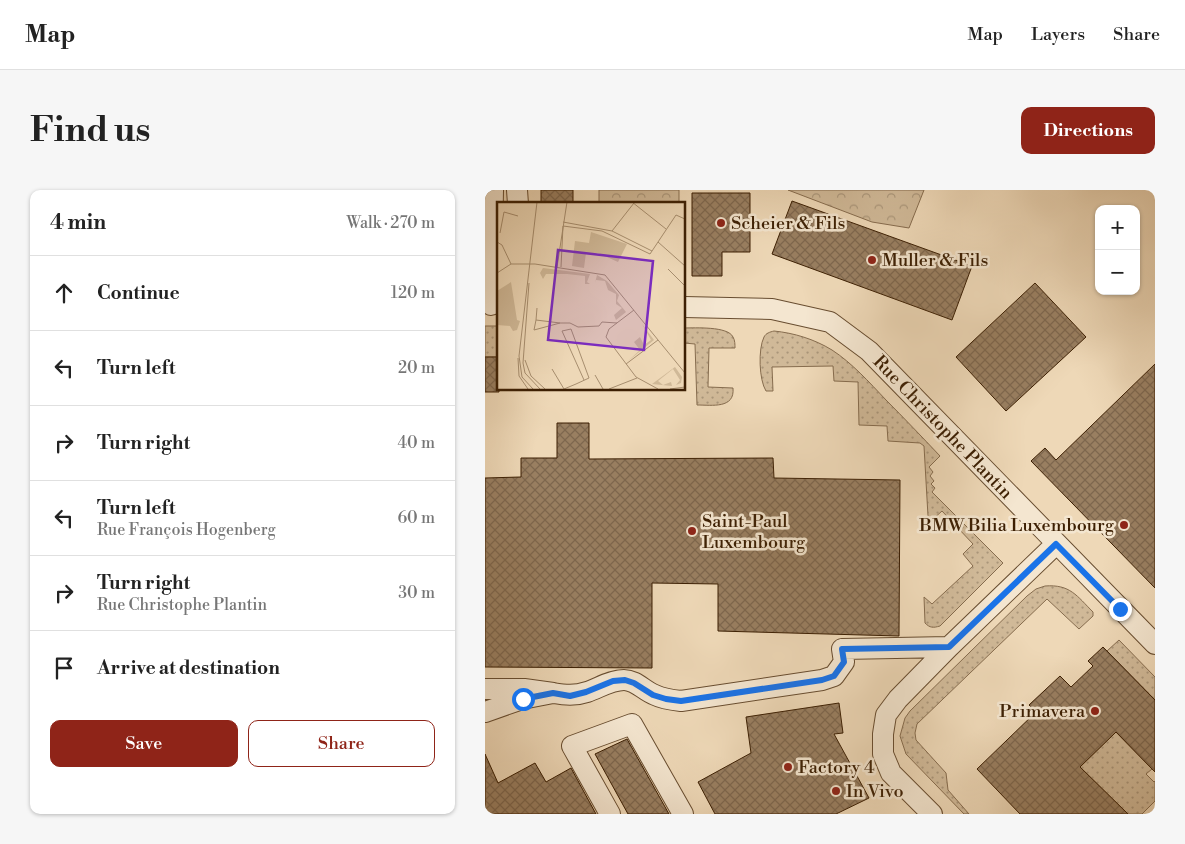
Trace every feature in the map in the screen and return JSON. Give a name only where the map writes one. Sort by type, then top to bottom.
[{"type":"street","points":[[492,305],[493,190]]},
{"type":"street","name":"Rue Christophe Plantin","points":[[685,307],[772,309],[830,322],[869,351],[1155,644]]},
{"type":"street","points":[[932,814],[891,773],[883,754],[883,734],[887,715],[898,699],[949,647],[1056,544]]},
{"type":"street","points":[[485,689],[524,689],[570,696],[613,681],[625,680],[634,683],[653,695],[681,701],[822,680],[834,676],[844,662],[842,649],[949,647]]},
{"type":"street","points":[[485,712],[523,699],[553,693]]},
{"type":"street","points":[[610,814],[572,746],[632,724],[683,814]]},
{"type":"green space","points":[[599,190],[679,190],[679,202],[599,202]]},
{"type":"green space","points":[[788,190],[924,190],[909,228],[872,222]]},
{"type":"green space","points":[[485,326],[497,326],[497,357],[485,357]]},
{"type":"green space","points":[[685,328],[718,329],[730,333],[733,337],[735,348],[709,348],[708,387],[733,388],[733,395],[726,403],[697,405],[695,344],[685,343]]},
{"type":"green space","points":[[774,331],[804,337],[825,346],[846,361],[867,380],[940,456],[929,467],[933,472],[930,476],[934,481],[931,484],[935,488],[932,492],[1003,563],[940,626],[932,627],[925,623],[924,597],[932,604],[973,566],[963,554],[973,544],[942,511],[932,520],[928,516],[924,446],[920,443],[888,441],[887,426],[859,425],[858,382],[834,381],[833,366],[772,367],[773,391],[766,391],[762,380],[760,356],[765,336]]},
{"type":"green space","points":[[1045,586],[1061,587],[1072,592],[1093,612],[1093,616],[1079,629],[1047,599],[917,724],[916,740],[946,773],[948,790],[969,814],[964,814],[906,754],[900,736],[905,718],[1027,596],[1036,589]]},
{"type":"green space","points":[[1119,640],[1155,677],[1155,700],[1107,651]]},
{"type":"green space","points":[[1116,732],[1152,769],[1146,774],[1155,781],[1155,801],[1142,814],[1128,814],[1080,767]]},
{"type":"building","points":[[541,190],[573,190],[573,202],[541,202]]},
{"type":"building","name":"Scheier & Fils","points":[[692,193],[750,193],[750,252],[722,252],[722,276],[692,276]]},
{"type":"building","name":"Muller & Fils","points":[[792,201],[972,266],[952,320],[772,254]]},
{"type":"building","points":[[1035,283],[1086,337],[1006,411],[956,357]]},
{"type":"building","points":[[485,357],[497,357],[497,390],[499,392],[485,392]]},
{"type":"building","name":"BMW Bilia Luxembourg","points":[[1155,364],[1155,588],[1031,461],[1045,448],[1056,460]]},
{"type":"building","name":"Saint-Paul Luxembourg","points":[[557,423],[589,423],[589,459],[773,458],[774,478],[900,480],[899,636],[718,631],[718,584],[652,583],[652,668],[485,667],[485,478],[521,477],[521,458],[557,458]]},
{"type":"building","points":[[1103,647],[1155,700],[1155,772],[1116,732],[1080,767],[1128,814],[1020,814],[977,769],[1036,712],[1029,705],[1060,676],[1071,687],[1093,666],[1088,661]]},
{"type":"building","name":"Factory 4","points":[[839,703],[843,733],[834,734],[869,798],[836,814],[715,814],[698,782],[751,753],[746,717]]},
{"type":"building","points":[[627,739],[669,814],[628,814],[595,754]]},
{"type":"building","points":[[485,754],[498,783],[535,763],[546,782],[571,768],[596,814],[485,814]]},
{"type":"place","name":"Scheier & Fils","points":[[721,223]]},
{"type":"place","name":"Muller & Fils","points":[[872,260]]},
{"type":"place","name":"BMW Bilia Luxembourg","points":[[1124,525]]},
{"type":"place","name":"Saint-Paul Luxembourg","points":[[692,531]]},
{"type":"place","name":"Primavera","points":[[1095,711]]},
{"type":"place","name":"Factory 4","points":[[788,767]]},
{"type":"place","name":"In Vivo","points":[[836,791]]},
{"type":"route","points":[[523,699],[553,693],[570,696],[613,681],[625,680],[634,683],[653,695],[681,701],[822,680],[834,676],[844,662],[842,649],[949,647],[1056,544],[1120,609]]}]
